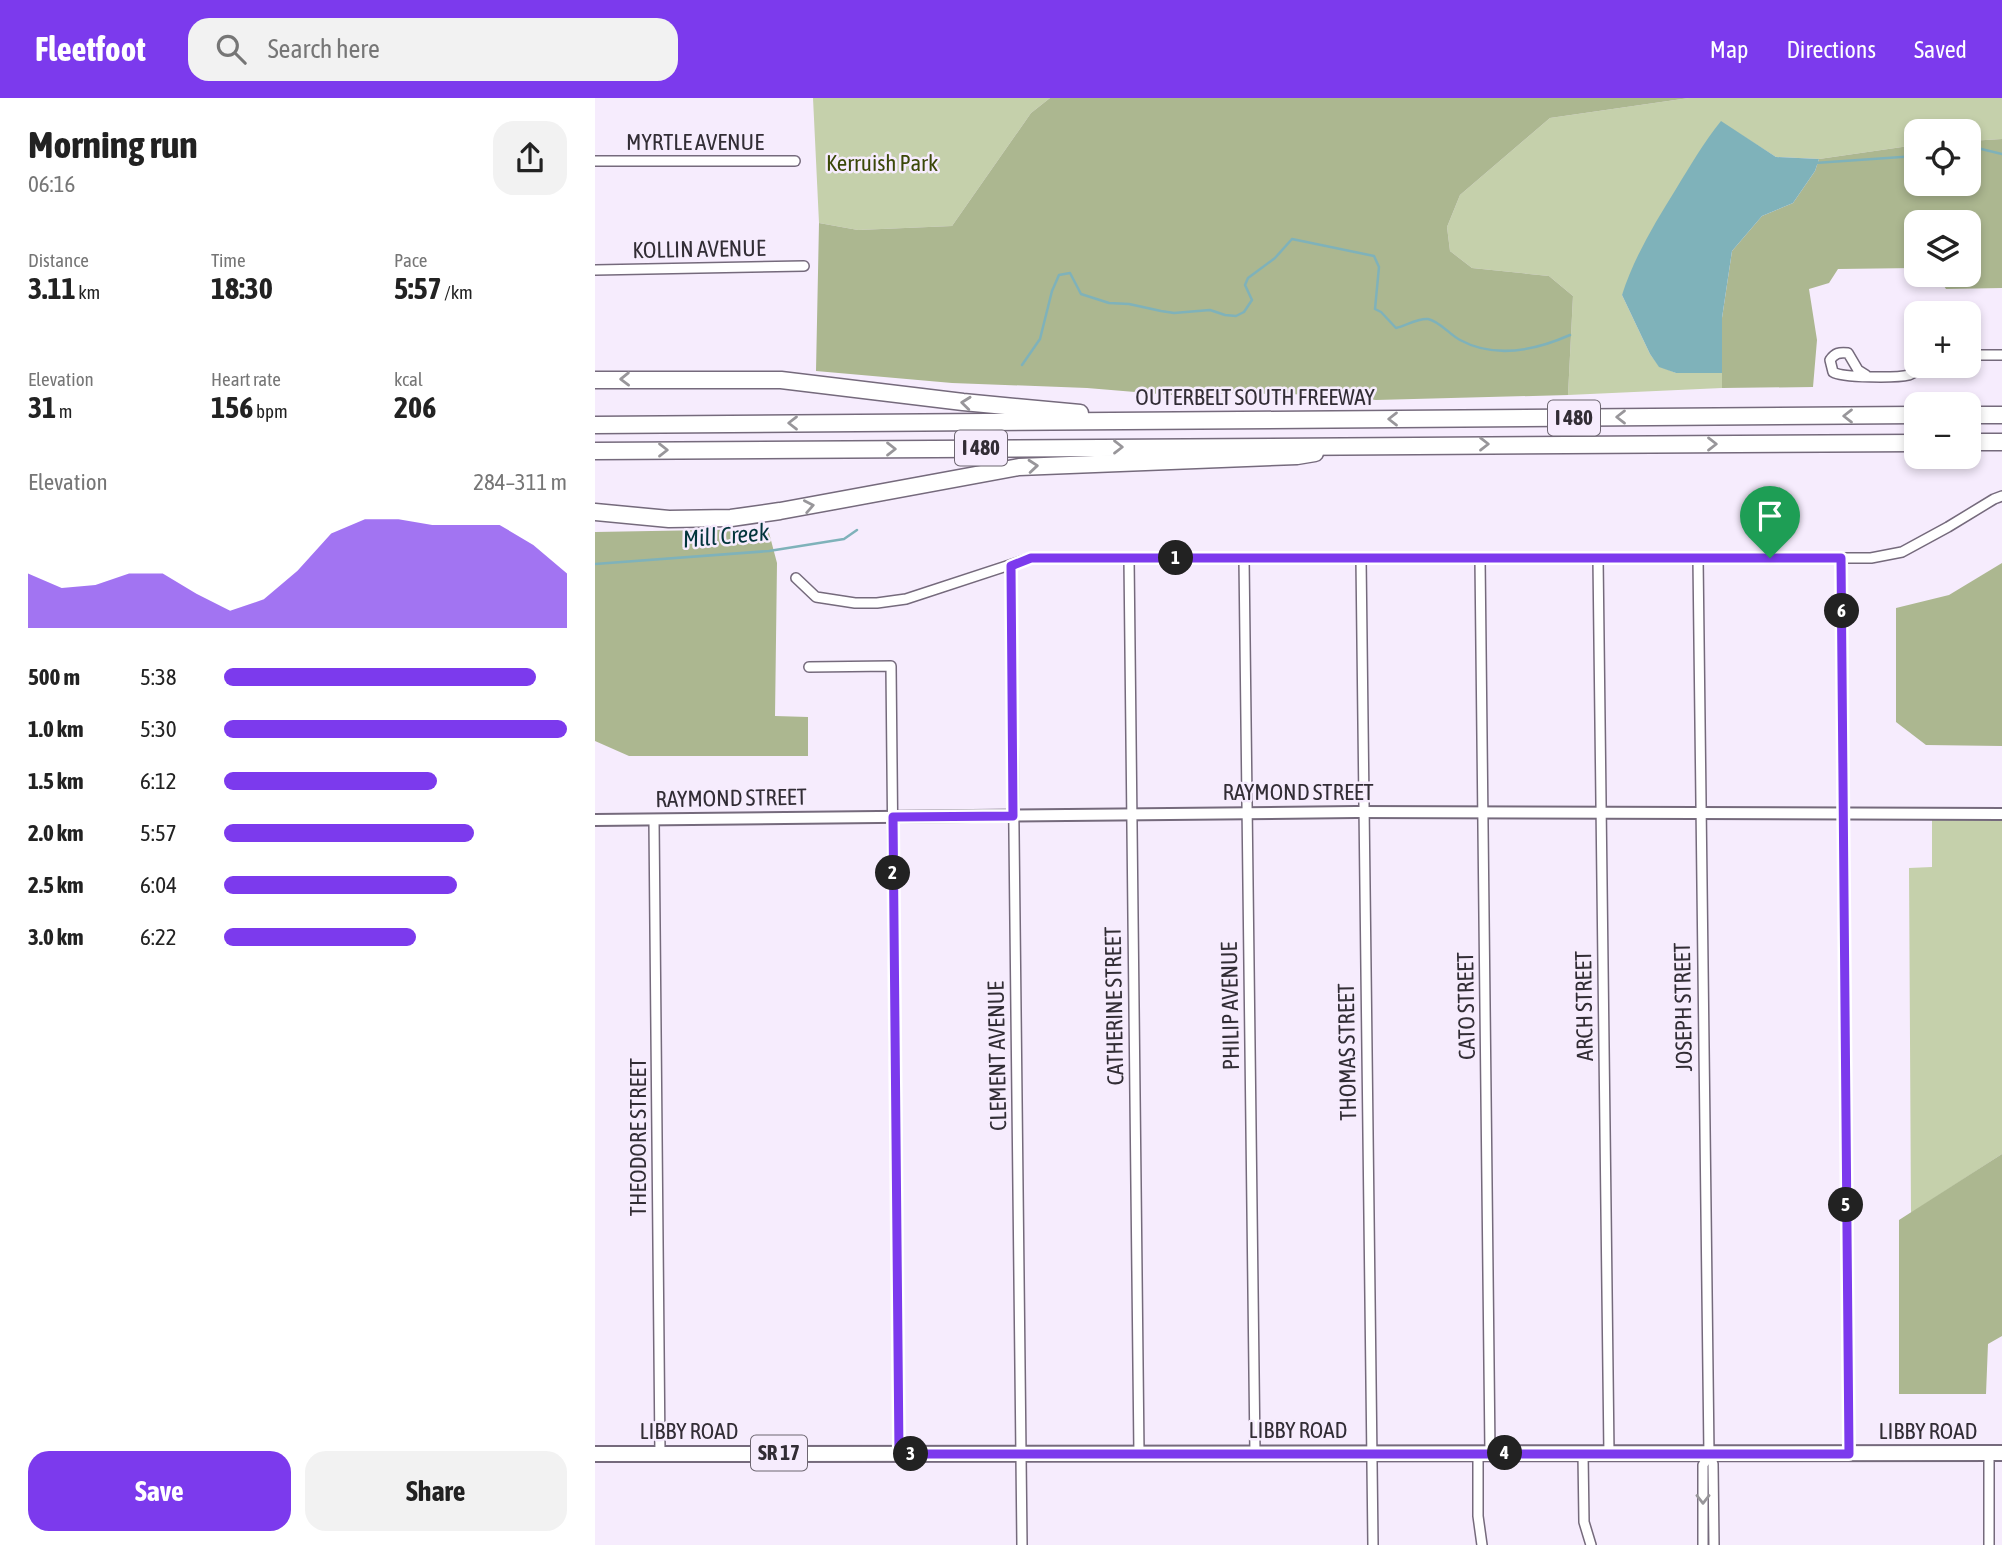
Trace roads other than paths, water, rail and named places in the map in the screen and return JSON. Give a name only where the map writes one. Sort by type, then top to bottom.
[{"type":"highway","points":[[595,380],[781,380],[985,405],[1058,410],[1131,421]]},
{"type":"highway","name":"OUTERBELT SOUTH FREEWAY","points":[[595,425],[1904,415]]},
{"type":"highway","points":[[1981,415],[2002,415]]},
{"type":"highway","points":[[1981,442],[2002,442]]},
{"type":"highway","name":"OUTERBELT SOUTH FREEWAY","points":[[595,451],[1367,444],[1904,443]]},
{"type":"highway","points":[[595,512],[669,519],[731,518],[1019,467],[1297,456],[1367,444]]},
{"type":"main road","name":"LIBBY ROAD","points":[[595,1454],[1995,1453]]},
{"type":"street","name":"MYRTLE AVENUE","points":[[595,161],[795,161]]},
{"type":"street","name":"KOLLIN AVENUE","points":[[595,270],[804,266]]},
{"type":"street","points":[[1981,355],[2002,355]]},
{"type":"street","points":[[1866,375],[1904,375]]},
{"type":"street","points":[[796,578],[816,597],[855,603],[877,603],[906,599],[1031,558],[1871,558],[1902,552],[2002,496]]},
{"type":"street","name":"CATHERINE STREET","points":[[1129,558],[1139,1454]]},
{"type":"street","name":"PHILIP AVENUE","points":[[1244,558],[1255,1453]]},
{"type":"street","name":"THOMAS STREET","points":[[1361,558],[1373,1545]]},
{"type":"street","name":"CATO STREET","points":[[1480,558],[1484,1453],[1478,1516],[1482,1545]]},
{"type":"street","name":"ARCH STREET","points":[[1598,558],[1609,1454]]},
{"type":"street","name":"JOSEPH STREET","points":[[1698,558],[1709,1455]]},
{"type":"street","points":[[1841,558],[1849,1454]]},
{"type":"street","name":"CLEMENT AVENUE","points":[[1011,566],[1022,1545]]},
{"type":"street","points":[[809,667],[891,666],[899,1454]]},
{"type":"street","name":"RAYMOND STREET","points":[[595,820],[1364,812],[2002,814]]},
{"type":"street","name":"THEODORE STREET","points":[[654,820],[660,1454]]},
{"type":"street","points":[[1989,1545],[1995,1453]]},
{"type":"street","points":[[1583,1454],[1584,1522],[1591,1545]]},
{"type":"street","points":[[1703,1545],[1703,1465],[1709,1455]]},
{"type":"street","points":[[1709,1455],[1714,1466],[1714,1545]]},
{"type":"water","points":[[1721,121],[1776,157],[1819,159],[1815,171],[1793,203],[1762,216],[1732,251],[1722,318],[1722,373],[1676,373],[1659,367],[1650,354],[1622,295],[1653,227],[1697,154]]},
{"type":"waterway","points":[[1981,149],[2002,154]]},
{"type":"waterway","points":[[1815,163],[1904,157]]},
{"type":"waterway","points":[[1022,365],[1040,339],[1052,291],[1059,275],[1070,273],[1081,294],[1109,303],[1174,313],[1210,310],[1236,316],[1244,312],[1252,300],[1245,285],[1248,278],[1275,258],[1292,239],[1374,256],[1379,267],[1375,309],[1396,328],[1428,319],[1473,346],[1501,351],[1543,345],[1570,335]]},
{"type":"waterway","name":"Mill Creek","points":[[595,564],[769,551],[844,539],[857,530]]},
{"type":"park label","name":"Kerruish Park","points":[[882,163]]}]
